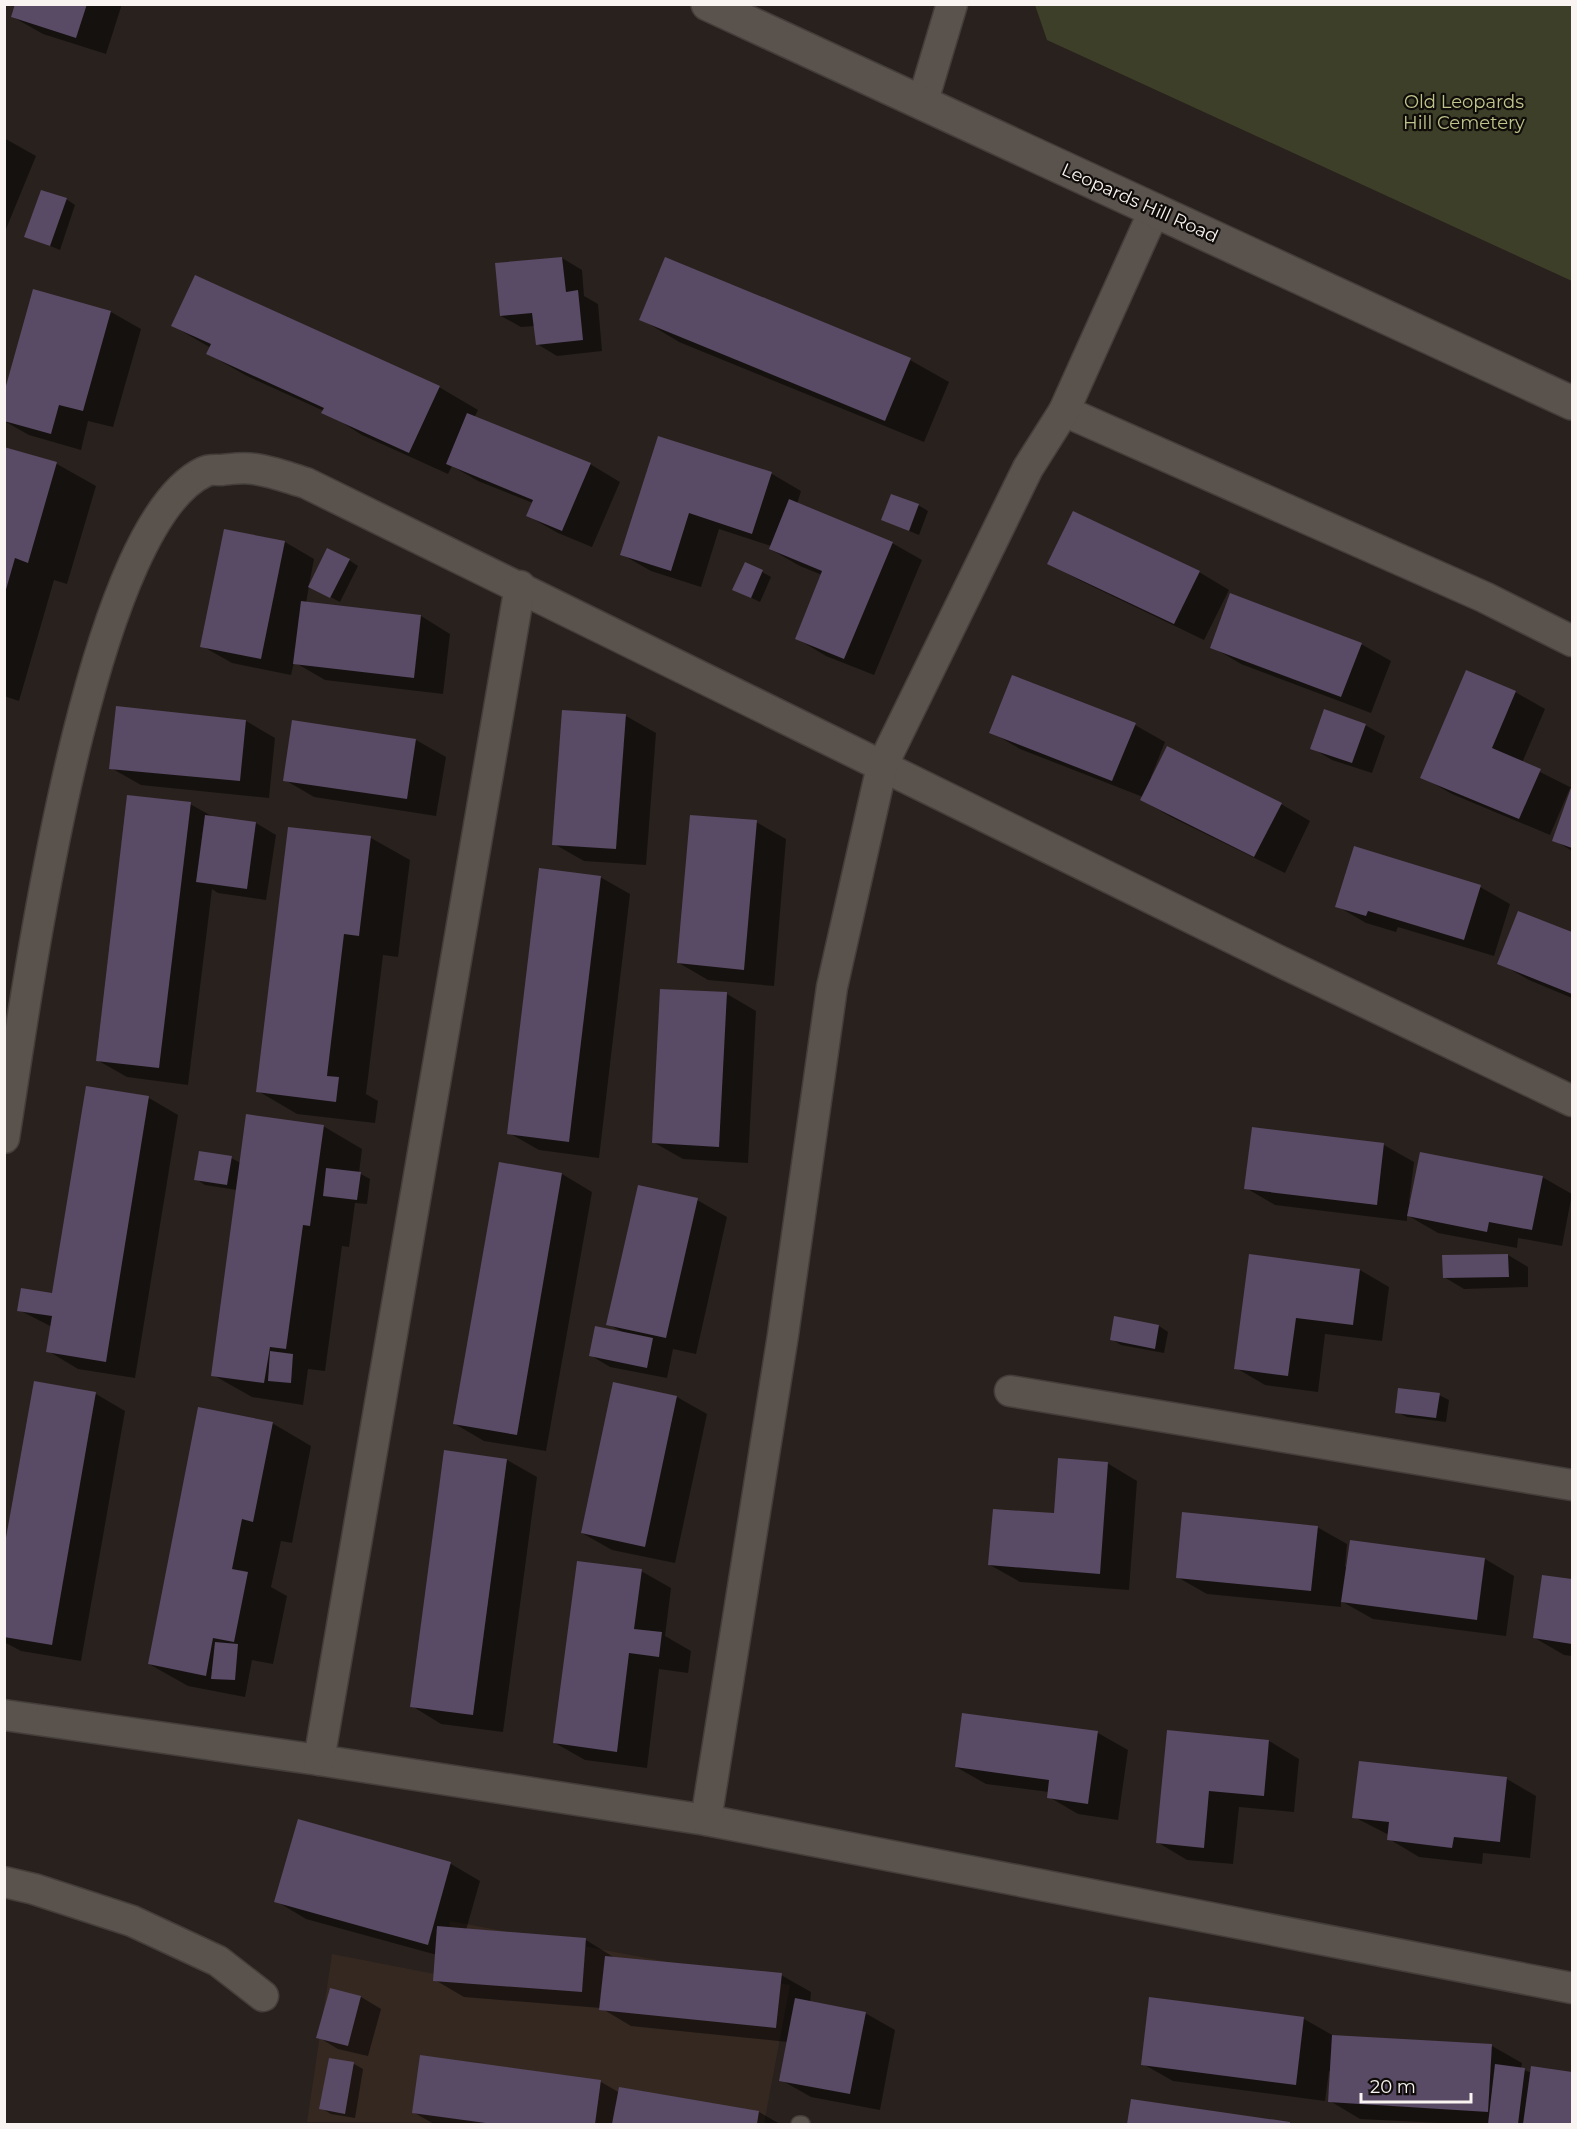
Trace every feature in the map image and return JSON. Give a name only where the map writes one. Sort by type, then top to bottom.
[{"type":"main road","name":"Leopards Hill Road","points":[[708,4],[922,104],[1155,208],[1572,403]]},
{"type":"street","points":[[922,104],[952,4]]},
{"type":"street","points":[[706,1821],[783,1335],[832,987],[882,766],[1028,468],[1064,411],[1155,208]]},
{"type":"street","points":[[1064,411],[1484,597],[1572,641]]},
{"type":"street","points":[[4,1138],[37,929],[71,752],[113,618],[144,539],[180,489],[205,471],[254,469],[306,483],[520,586],[1277,960],[1572,1101]]},
{"type":"street","points":[[319,1760],[520,586]]},
{"type":"street","points":[[1010,1391],[1572,1485]]},
{"type":"street","points":[[4,1715],[319,1760],[706,1821],[1572,1988]]},
{"type":"street","points":[[4,1882],[34,1888],[132,1921],[218,1961],[263,1996]]},
{"type":"shaded area","points":[[450,1921],[790,1985],[764,2124],[307,2122],[332,1954],[440,1975]]},
{"type":"green space","name":"Old Leopards Hill Cemetery","points":[[1035,5],[1572,5],[1572,281],[1047,40]]},
{"type":"building","points":[[15,4],[87,4],[76,38],[11,17]]},
{"type":"building","points":[[41,190],[67,198],[50,246],[24,237]]},
{"type":"building","points":[[562,257],[566,292],[578,290],[583,340],[536,345],[532,313],[500,316],[495,263]]},
{"type":"building","points":[[665,257],[911,358],[885,421],[639,320]]},
{"type":"building","points":[[195,275],[440,386],[409,453],[321,413],[324,408],[206,354],[211,344],[171,326]]},
{"type":"building","points":[[33,289],[111,311],[83,411],[59,405],[51,434],[4,421],[4,393]]},
{"type":"building","points":[[467,413],[591,463],[562,531],[526,516],[533,500],[446,464]]},
{"type":"building","points":[[658,436],[772,472],[752,534],[689,513],[671,571],[620,555]]},
{"type":"building","points":[[4,447],[57,462],[28,563],[15,558],[5,593]]},
{"type":"building","points":[[891,494],[919,504],[909,531],[881,520]]},
{"type":"building","points":[[789,499],[893,542],[844,659],[795,639],[822,571],[769,549]]},
{"type":"building","points":[[1073,511],[1200,571],[1174,624],[1047,564]]},
{"type":"building","points":[[224,529],[285,541],[261,659],[200,647]]},
{"type":"building","points":[[327,548],[350,559],[330,598],[308,587]]},
{"type":"building","points":[[745,562],[763,570],[751,598],[732,590]]},
{"type":"building","points":[[1230,593],[1362,643],[1341,697],[1210,648]]},
{"type":"building","points":[[301,601],[421,615],[414,678],[293,664]]},
{"type":"building","points":[[1466,670],[1516,691],[1492,748],[1541,769],[1519,819],[1420,778]]},
{"type":"building","points":[[1012,675],[1136,723],[1112,781],[989,733]]},
{"type":"building","points":[[116,706],[246,720],[240,781],[109,769]]},
{"type":"building","points":[[1324,709],[1366,724],[1352,763],[1310,749]]},
{"type":"building","points":[[562,710],[626,714],[616,849],[552,845]]},
{"type":"building","points":[[292,720],[416,739],[407,799],[283,781]]},
{"type":"building","points":[[1167,746],[1282,803],[1254,857],[1140,800]]},
{"type":"building","points":[[1572,785],[1572,848],[1552,841]]},
{"type":"building","points":[[127,795],[191,802],[159,1068],[96,1061]]},
{"type":"building","points":[[205,815],[256,822],[247,889],[196,882]]},
{"type":"building","points":[[690,815],[757,820],[744,970],[677,963]]},
{"type":"building","points":[[288,827],[371,836],[359,936],[344,934],[327,1076],[339,1077],[336,1102],[256,1092]]},
{"type":"building","points":[[1354,846],[1481,885],[1464,940],[1368,911],[1366,916],[1335,907]]},
{"type":"building","points":[[539,868],[601,876],[569,1142],[507,1134]]},
{"type":"building","points":[[1518,911],[1572,932],[1572,994],[1497,964]]},
{"type":"building","points":[[660,989],[727,992],[719,1147],[652,1143]]},
{"type":"building","points":[[86,1086],[149,1096],[106,1362],[46,1352],[52,1316],[17,1311],[21,1288],[52,1293]]},
{"type":"building","points":[[246,1114],[324,1125],[310,1226],[303,1225],[286,1349],[270,1347],[264,1383],[211,1376]]},
{"type":"building","points":[[1252,1127],[1384,1143],[1377,1205],[1244,1189]]},
{"type":"building","points":[[199,1151],[232,1156],[227,1185],[194,1180]]},
{"type":"building","points":[[1420,1152],[1543,1176],[1532,1230],[1489,1222],[1487,1232],[1407,1216]]},
{"type":"building","points":[[499,1162],[562,1173],[517,1435],[453,1424]]},
{"type":"building","points":[[326,1168],[361,1172],[357,1200],[323,1196]]},
{"type":"building","points":[[638,1185],[698,1198],[666,1338],[606,1325]]},
{"type":"building","points":[[1249,1254],[1360,1269],[1353,1325],[1296,1318],[1288,1376],[1234,1369]]},
{"type":"building","points":[[1508,1254],[1509,1277],[1443,1278],[1442,1255]]},
{"type":"building","points":[[1114,1316],[1159,1325],[1155,1349],[1110,1340]]},
{"type":"building","points":[[595,1326],[653,1338],[647,1368],[589,1356]]},
{"type":"building","points":[[270,1351],[293,1354],[291,1383],[268,1381]]},
{"type":"building","points":[[34,1381],[96,1392],[52,1645],[4,1637],[4,1549]]},
{"type":"building","points":[[613,1382],[677,1396],[645,1547],[581,1533]]},
{"type":"building","points":[[1398,1388],[1440,1393],[1436,1418],[1395,1413]]},
{"type":"building","points":[[198,1407],[273,1422],[253,1522],[242,1519],[232,1569],[248,1572],[234,1642],[213,1638],[206,1676],[148,1664]]},
{"type":"building","points":[[444,1450],[507,1459],[473,1715],[410,1707]]},
{"type":"building","points":[[1058,1458],[1108,1462],[1100,1574],[988,1565],[993,1509],[1054,1513]]},
{"type":"building","points":[[1182,1512],[1318,1526],[1311,1591],[1176,1578]]},
{"type":"building","points":[[1350,1540],[1485,1558],[1477,1620],[1341,1602]]},
{"type":"building","points":[[577,1561],[642,1569],[634,1629],[662,1632],[659,1657],[629,1653],[617,1752],[553,1743]]},
{"type":"building","points":[[1542,1575],[1572,1579],[1572,1644],[1533,1638]]},
{"type":"building","points":[[215,1642],[238,1644],[235,1680],[211,1679]]},
{"type":"building","points":[[962,1713],[1098,1731],[1088,1804],[1047,1798],[1049,1780],[955,1767]]},
{"type":"building","points":[[1167,1730],[1269,1740],[1264,1796],[1209,1791],[1204,1848],[1156,1843]]},
{"type":"building","points":[[1359,1761],[1507,1777],[1500,1842],[1454,1837],[1452,1848],[1387,1840],[1389,1822],[1352,1818]]},
{"type":"building","points":[[298,1819],[451,1862],[428,1945],[274,1902]]},
{"type":"building","points":[[437,1926],[586,1938],[582,1992],[433,1981]]},
{"type":"building","points":[[605,1956],[782,1973],[776,2028],[599,2010]]},
{"type":"building","points":[[330,1988],[361,1996],[348,2046],[316,2038]]},
{"type":"building","points":[[1149,1997],[1304,2017],[1296,2085],[1141,2065]]},
{"type":"building","points":[[795,1998],[866,2012],[850,2094],[779,2081]]},
{"type":"building","points":[[1332,2035],[1492,2044],[1488,2112],[1328,2102]]},
{"type":"building","points":[[420,2055],[601,2080],[595,2124],[493,2124],[412,2113]]},
{"type":"building","points":[[329,2058],[354,2062],[345,2114],[319,2109]]},
{"type":"building","points":[[1495,2064],[1525,2068],[1518,2124],[1488,2124]]},
{"type":"building","points":[[1531,2066],[1572,2072],[1572,2124],[1523,2124]]},
{"type":"building","points":[[619,2087],[759,2111],[757,2124],[612,2124]]},
{"type":"building","points":[[1131,2099],[1290,2122],[1290,2124],[1127,2124]]}]
